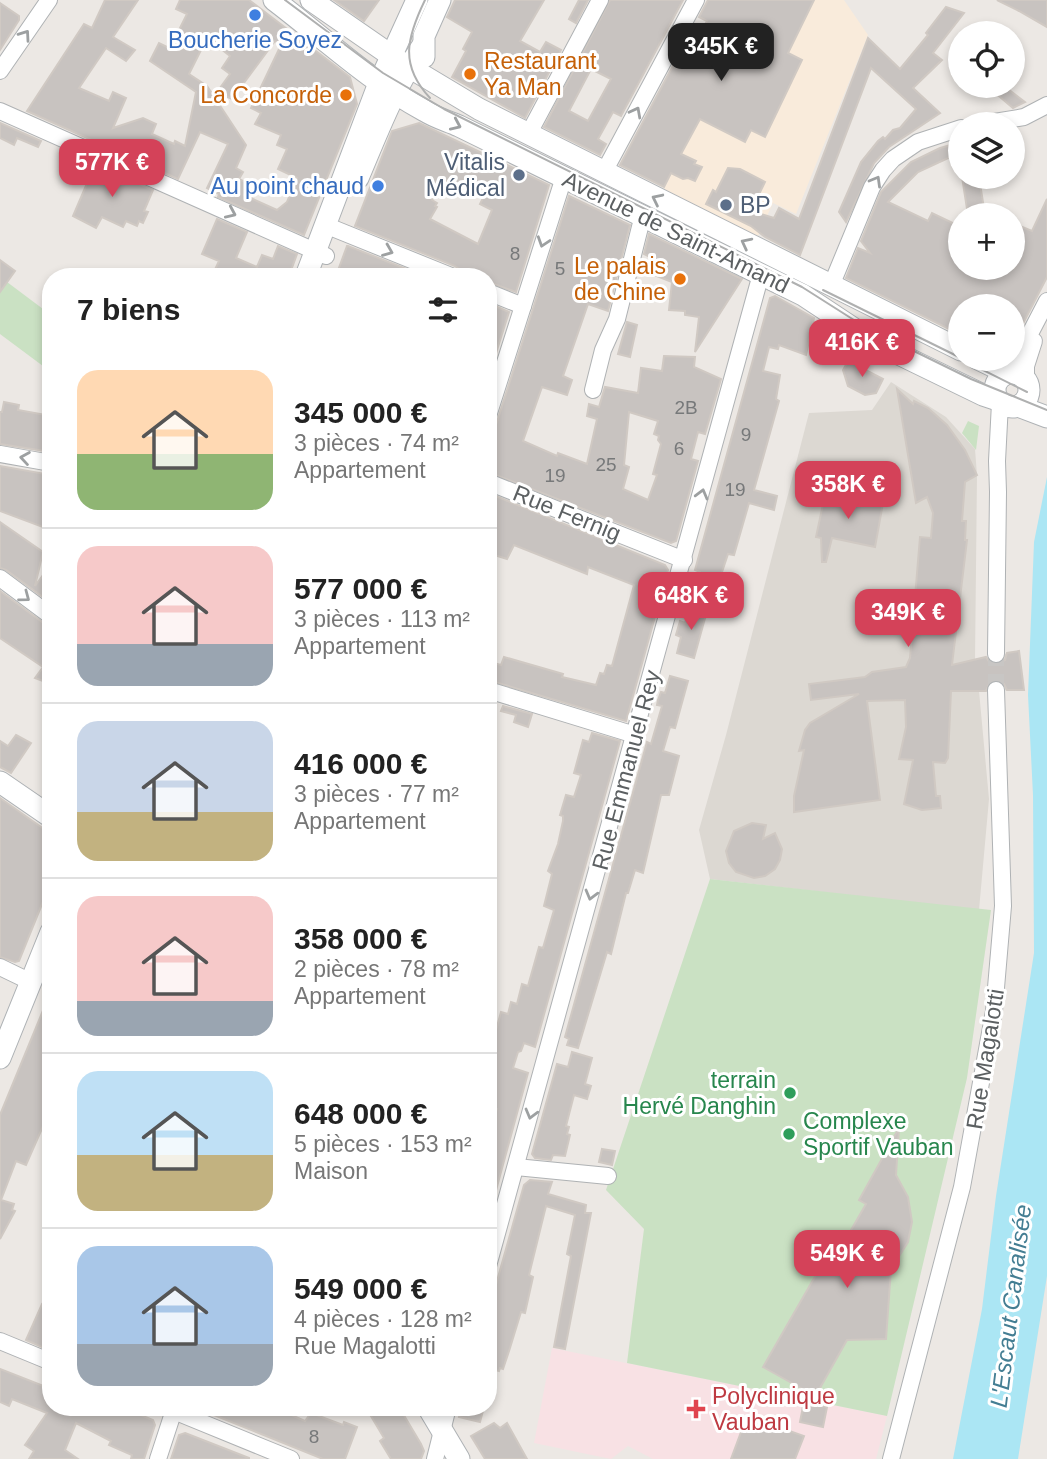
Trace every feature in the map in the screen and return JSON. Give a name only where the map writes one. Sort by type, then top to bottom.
[{"type":"main road","name":"Avenue de Saint-Amand","points":[[274,0],[387,88],[431,115],[459,126],[761,274],[810,299],[874,342],[983,395],[1022,394]]},
{"type":"main road","name":"Avenue de Saint-Amand","points":[[311,0],[400,61],[528,135],[948,344]]},
{"type":"main road","points":[[311,268],[321,253],[400,61],[403,27],[417,0]]},
{"type":"main road","points":[[440,0],[426,30],[423,45],[429,69],[441,86]]},
{"type":"main road","points":[[364,36],[385,36],[403,27]]},
{"type":"main road","points":[[400,61],[423,45]]},
{"type":"main road","points":[[319,268],[321,253]]},
{"type":"main road","points":[[993,371],[1022,394]]},
{"type":"main road","points":[[0,782],[42,811]]},
{"type":"main road","points":[[0,1058],[42,954]]},
{"type":"main road","points":[[433,1416],[459,1459]]},
{"type":"street","points":[[0,71],[49,0]]},
{"type":"street","points":[[528,135],[600,0]]},
{"type":"street","points":[[604,173],[695,0]]},
{"type":"street","points":[[1025,116],[1047,105]]},
{"type":"street","points":[[6,114],[321,253]]},
{"type":"street","points":[[831,286],[872,187],[883,170],[918,142],[948,132]]},
{"type":"street","points":[[497,387],[564,177]]},
{"type":"street","points":[[593,390],[603,350],[617,319],[643,215]]},
{"type":"street","points":[[331,228],[431,268]]},
{"type":"street","name":"Rue Emmanuel Rey","points":[[497,1234],[761,274]]},
{"type":"street","points":[[497,296],[523,306]]},
{"type":"street","points":[[996,654],[999,492],[997,461],[1022,394],[1026,364],[1045,304]]},
{"type":"street","points":[[0,454],[42,461]]},
{"type":"street","name":"Rue Fernig","points":[[497,486],[684,560]]},
{"type":"street","points":[[0,578],[42,609]]},
{"type":"street","name":"Rue Magalotti","points":[[891,1459],[962,1187],[996,994],[1003,893],[996,690]]},
{"type":"street","points":[[497,693],[635,735]]},
{"type":"street","points":[[0,967],[31,982]]},
{"type":"street","points":[[516,1167],[608,1176]]},
{"type":"street","points":[[0,1341],[42,1358]]},
{"type":"street","points":[[158,1459],[168,1416]]},
{"type":"street","points":[[189,1416],[291,1459]]},
{"type":"street","points":[[435,1459],[446,1416]]},
{"type":"shaded area","points":[[759,0],[844,0],[868,35],[796,214],[773,203],[757,238],[662,193]]},
{"type":"shaded area","points":[[891,382],[946,417],[975,449],[975,660],[1019,651],[1024,690],[979,691],[989,799],[979,910],[710,879],[699,830],[809,413],[872,410]]},
{"type":"shaded area","name":"Polyclinique Vauban","points":[[552,1348],[887,1416],[876,1459],[653,1459],[628,1446],[611,1459],[534,1443]]},
{"type":"green space","points":[[7,282],[42,308],[42,365],[0,334],[0,291]]},
{"type":"green space","points":[[968,421],[979,426],[976,450],[962,433]]},
{"type":"green space","name":"Complexe Sportif Vauban","points":[[710,879],[991,910],[967,1078],[887,1416],[627,1363],[644,1229],[606,1190]]},
{"type":"water","name":"L'Escaut Canalisée","points":[[1047,477],[1047,1276],[1018,1459],[953,1459],[982,1309],[996,1196],[1034,953],[1033,795],[1028,695],[1034,542]]},
{"type":"building","points":[[105,0],[138,0],[113,37],[135,50],[126,61],[106,48],[79,88],[109,101],[113,92],[126,98],[113,128],[143,118],[156,124],[152,134],[174,144],[175,141],[185,146],[196,92],[150,61],[159,43],[169,48],[187,14],[176,9],[180,0],[249,0],[350,77],[357,104],[304,235],[218,197],[219,194],[207,188],[228,144],[200,132],[178,179],[27,111],[84,24],[92,28]],"holes":[[[207,38],[230,56],[222,68],[230,74],[217,92],[232,99],[275,41],[281,45],[251,108],[261,113],[255,124],[281,135],[277,145],[287,149],[278,169],[297,178],[287,202],[277,210],[244,195],[249,184],[239,179],[243,172],[236,168],[246,145],[207,86],[189,74]]]},
{"type":"building","points":[[334,0],[379,0],[364,21]]},
{"type":"building","points":[[455,0],[544,0],[520,41],[540,52],[546,42],[561,50],[525,118],[452,77],[466,51],[463,49],[472,32],[447,17]]},
{"type":"building","points":[[579,0],[588,0],[576,23],[569,19]]},
{"type":"building","points":[[610,0],[683,0],[621,116],[613,112],[598,139],[606,144],[600,155],[544,127]],"holes":[[[591,69],[611,79],[588,121],[569,111]]]},
{"type":"building","points":[[708,0],[814,0],[788,53],[802,60],[765,137],[751,130],[745,142],[700,119],[681,154],[702,167],[695,181],[671,173],[664,187],[620,165],[684,45],[692,49],[707,21],[699,17]]},
{"type":"building","points":[[997,0],[1047,0],[1047,27],[1019,11]]},
{"type":"building","points":[[0,3],[19,16],[19,20],[0,50]]},
{"type":"building","points":[[946,7],[964,13],[958,21],[948,21],[948,34],[933,53],[942,60],[913,88],[940,113],[889,147],[874,163],[846,222],[839,212],[861,162],[878,141],[900,128],[916,109],[871,68],[800,255],[765,237],[751,226],[706,204],[713,190],[716,192],[728,168],[740,169],[765,182],[751,211],[774,218],[779,208],[799,219],[868,38],[900,69],[928,35],[926,33]]},
{"type":"building","points":[[1001,98],[1020,98],[1025,102],[1013,108]]},
{"type":"building","points":[[0,123],[41,141],[38,147],[17,138],[14,145],[0,138]]},
{"type":"building","points":[[419,123],[549,185],[516,292],[497,285],[497,268],[458,268],[355,226],[392,131]],"holes":[[[445,180],[483,198],[480,204],[492,210],[478,244],[430,219],[437,207],[437,203],[432,200]]]},
{"type":"building","points":[[948,146],[948,158],[918,172],[888,202],[928,221],[932,213],[948,221],[948,280],[1025,280],[1025,228],[1032,231],[1047,199],[1047,277],[1025,320],[1025,294],[948,294],[948,329],[846,278],[858,248],[870,253],[861,241],[881,192],[911,162]]},
{"type":"building","points":[[87,161],[153,190],[144,211],[148,212],[143,223],[139,221],[137,226],[126,221],[123,227],[102,217],[96,228],[73,216],[91,174],[84,170]]},
{"type":"building","points":[[964,189],[981,189],[983,203],[966,203]]},
{"type":"building","points":[[569,196],[630,225],[608,311],[588,304],[563,376],[572,380],[567,395],[542,387],[523,441],[557,456],[558,453],[587,464],[597,419],[587,416],[589,404],[599,407],[605,387],[638,393],[641,368],[662,371],[664,356],[695,357],[694,367],[721,379],[705,434],[698,432],[691,459],[698,461],[676,541],[671,543],[497,475],[497,422]],"holes":[[[629,412],[658,421],[654,434],[659,436],[661,444],[653,474],[657,475],[648,500],[623,489],[629,467],[624,465]]]},
{"type":"building","points":[[217,219],[247,232],[236,258],[257,267],[262,255],[273,259],[278,246],[297,254],[292,268],[216,268],[219,261],[202,254]]},
{"type":"building","points":[[649,234],[742,279],[695,352],[699,317],[685,315],[685,311],[669,310],[672,282],[654,275],[651,271],[656,260],[644,254]]},
{"type":"building","points":[[348,246],[404,268],[339,268]]},
{"type":"building","points":[[0,260],[15,271],[0,292]]},
{"type":"building","points":[[775,296],[814,318],[806,355],[779,345],[778,349],[769,347],[763,371],[780,375],[776,399],[779,401],[754,490],[777,496],[774,510],[749,503],[734,555],[728,554],[713,591],[696,586],[700,572],[695,570],[770,298]]},
{"type":"building","points":[[497,307],[509,312],[497,350]]},
{"type":"building","points":[[627,322],[637,325],[630,357],[618,354]]},
{"type":"building","points":[[848,361],[883,379],[876,393],[865,395],[848,386],[843,370]]},
{"type":"building","points":[[897,389],[913,404],[914,401],[928,408],[947,425],[965,450],[977,475],[965,482],[962,521],[966,521],[967,540],[952,665],[986,657],[990,663],[997,664],[1005,660],[1007,653],[1019,651],[1024,690],[1007,690],[1004,684],[996,680],[990,682],[986,691],[951,691],[948,758],[945,763],[933,762],[936,796],[940,796],[941,808],[922,810],[904,804],[913,760],[899,759],[906,727],[905,700],[867,701],[880,800],[794,812],[794,796],[804,750],[799,751],[805,730],[810,723],[859,694],[811,700],[809,684],[865,677],[872,672],[906,667],[910,658],[920,537],[931,538],[933,513],[927,497],[916,503]]},
{"type":"building","points":[[4,402],[19,405],[18,410],[42,414],[42,451],[0,444]]},
{"type":"building","points":[[0,466],[42,473],[42,527],[0,511]]},
{"type":"building","points":[[826,490],[883,503],[875,547],[832,538],[826,562],[822,562],[821,538],[816,537]]},
{"type":"building","points":[[497,497],[665,565],[668,570],[626,721],[497,683],[497,664],[501,665],[504,657],[563,674],[562,677],[596,685],[600,673],[604,674],[607,665],[612,666],[634,585],[588,567],[587,574],[514,545],[507,559],[497,556]]},
{"type":"building","points":[[0,522],[42,551],[35,586],[42,576],[42,596],[6,570],[0,568]]},
{"type":"building","points":[[0,591],[42,622],[42,666],[0,638]]},
{"type":"building","points":[[690,606],[707,611],[694,658],[677,653],[681,637],[676,635],[680,621],[685,623]]},
{"type":"building","points":[[42,668],[42,681],[35,678]]},
{"type":"building","points":[[670,676],[688,681],[675,728],[670,727],[663,751],[679,756],[669,795],[661,795],[643,873],[635,870],[626,893],[611,954],[607,952],[578,1048],[567,1045],[569,1039],[565,1037],[647,742],[651,744],[662,706],[657,705],[658,700],[661,692],[665,693]]},
{"type":"building","points":[[503,706],[532,714],[528,727],[514,722],[516,715],[501,711]]},
{"type":"building","points":[[592,733],[620,741],[535,1047],[524,1043],[513,1068],[528,1073],[497,1187],[497,1026],[501,1012],[508,1014],[511,1002],[517,1004],[522,984],[528,986],[539,947],[543,948],[554,910],[544,906],[552,874],[548,871],[563,821],[563,816],[560,815],[566,795],[574,797],[581,775],[574,773],[583,740],[589,742]]},
{"type":"building","points":[[16,735],[31,743],[11,773],[0,767],[0,741],[8,746]]},
{"type":"building","points":[[0,798],[42,828],[42,904],[19,961],[0,957]]},
{"type":"building","points":[[752,823],[766,825],[763,839],[775,833],[782,849],[775,869],[765,876],[754,878],[736,872],[729,863],[726,851],[734,831]]},
{"type":"building","points":[[42,1013],[42,1129],[26,1165],[16,1161],[1,1200],[14,1204],[12,1210],[15,1211],[0,1239],[0,1115]]},
{"type":"building","points":[[572,1052],[592,1058],[585,1084],[591,1086],[587,1099],[574,1095],[566,1126],[569,1127],[567,1134],[570,1135],[565,1156],[553,1155],[551,1160],[535,1158],[532,1154],[557,1064],[568,1067]]},
{"type":"building","points":[[899,1128],[896,1175],[908,1197],[912,1222],[908,1242],[891,1269],[886,1339],[847,1340],[811,1404],[827,1407],[823,1427],[800,1422],[806,1391],[763,1367],[821,1266],[828,1270],[866,1204],[859,1200]]},
{"type":"building","points":[[602,1149],[615,1151],[612,1165],[599,1162]]},
{"type":"building","points":[[530,1180],[552,1182],[548,1194],[586,1205],[585,1213],[591,1213],[565,1349],[554,1347],[571,1256],[567,1254],[575,1215],[546,1206],[529,1275],[533,1277],[525,1313],[521,1312],[503,1369],[500,1368],[499,1371],[497,1281],[524,1185]]},
{"type":"building","points":[[42,1304],[42,1347],[26,1340]]},
{"type":"building","points":[[0,1369],[42,1385],[42,1411],[12,1399],[9,1406],[0,1402]]},
{"type":"building","points":[[45,1416],[143,1416],[153,1420],[155,1425],[144,1459],[131,1459],[132,1455],[109,1445],[111,1441],[76,1423],[65,1450],[78,1459],[29,1459],[34,1451],[25,1445]]},
{"type":"building","points":[[216,1416],[294,1416],[305,1421],[309,1416],[319,1416],[357,1427],[345,1459],[323,1459]]},
{"type":"building","points":[[371,1416],[404,1416],[424,1451],[421,1459],[391,1459],[380,1441],[384,1438]]},
{"type":"building","points":[[459,1416],[482,1416],[480,1422]]},
{"type":"building","points":[[747,1416],[804,1436],[795,1459],[731,1459]]},
{"type":"building","points":[[494,1423],[500,1428],[507,1423],[527,1459],[485,1459],[471,1436]]},
{"type":"building","points":[[185,1433],[249,1459],[171,1459],[179,1435]]},
{"type":"tunnel","points":[[996,654],[996,690]]},
{"type":"tram line","points":[[285,0],[383,73],[444,109],[802,287],[865,327],[971,379],[1047,410]]},
{"type":"tram line","points":[[425,0],[414,26],[409,51],[414,74],[430,98]]},
{"type":"tram line","points":[[823,290],[948,352]]},
{"type":"tram line","points":[[985,371],[1027,392]]},
{"type":"place","name":"Boucherie Soyez","points":[[255,15]]},
{"type":"place","name":"Restaurant Ya Man","points":[[470,74]]},
{"type":"place","name":"La Concorde","points":[[346,95]]},
{"type":"place","name":"Vitalis Médical","points":[[519,175]]},
{"type":"place","name":"Au point chaud","points":[[378,186]]},
{"type":"place","name":"BP","points":[[726,205]]},
{"type":"place","name":"Le palais de Chine","points":[[680,279]]},
{"type":"place","name":"terrain Hervé Danghin","points":[[790,1093]]},
{"type":"place","name":"Complexe Sportif Vauban","points":[[789,1134]]},
{"type":"place","name":"Polyclinique Vauban","points":[[696,1409]]}]
